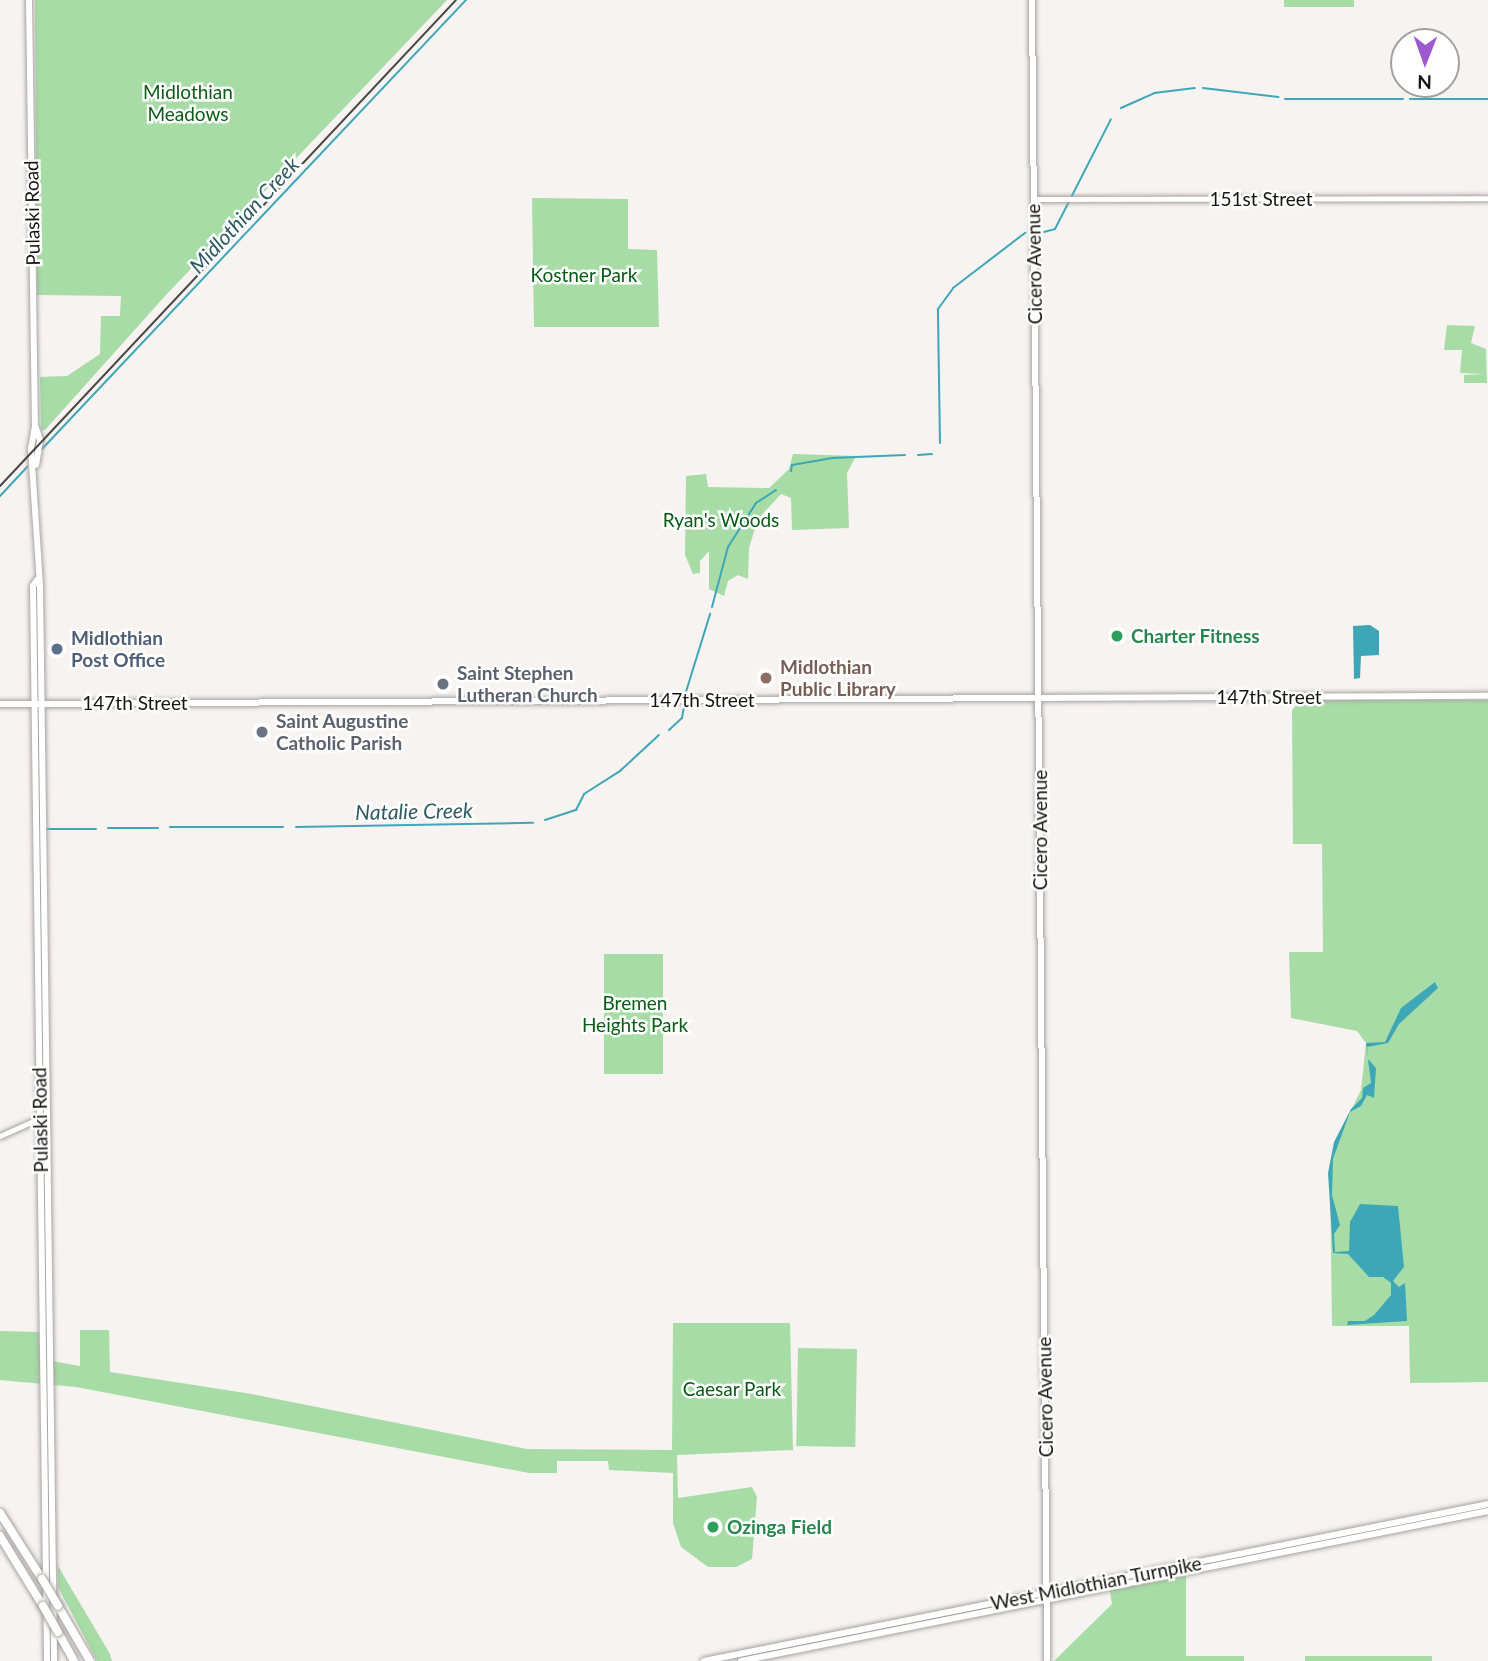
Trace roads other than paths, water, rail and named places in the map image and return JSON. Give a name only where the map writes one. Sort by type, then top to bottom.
[{"type":"highway","points":[[0,1513],[90,1661]]},
{"type":"highway","points":[[0,1536],[74,1661]]},
{"type":"main road","name":"Pulaski Road","points":[[29,0],[35,426],[31,449],[36,467],[39,1119],[47,1661]]},
{"type":"main road","name":"Cicero Avenue","points":[[1031,0],[1047,1661]]},
{"type":"main road","name":"147th Street","points":[[0,704],[1488,696]]},
{"type":"main road","name":"Pulaski Road","points":[[38,703],[47,1116],[54,1661]]},
{"type":"main road","name":"West Midlothian Turnpike","points":[[741,1661],[1408,1523],[1488,1504]]},
{"type":"main road","name":"West Midlothian Turnpike","points":[[1408,1523],[1488,1511]]},
{"type":"main road","name":"West Midlothian Turnpike","points":[[704,1661],[1046,1596]]},
{"type":"street","name":"151st Street","points":[[1034,199],[1488,198]]},
{"type":"street","points":[[0,1136],[47,1116]]},
{"type":"water","points":[[1370,625],[1379,631],[1379,655],[1361,656],[1360,678],[1354,679],[1353,626]]},
{"type":"water","points":[[1435,982],[1438,988],[1399,1024],[1388,1043],[1367,1047],[1368,1059],[1366,1043],[1385,1042],[1401,1008]]},
{"type":"water","points":[[1368,1059],[1376,1068],[1374,1098],[1367,1095],[1361,1106],[1350,1112],[1333,1159],[1332,1195],[1340,1225],[1334,1234],[1335,1252],[1349,1251],[1350,1222],[1360,1204],[1398,1206],[1404,1267],[1393,1281],[1399,1287],[1405,1283],[1407,1321],[1347,1325],[1348,1321],[1365,1321],[1374,1315],[1391,1295],[1391,1283],[1383,1277],[1369,1277],[1348,1254],[1333,1253],[1328,1173],[1334,1142],[1351,1109],[1362,1098],[1363,1088],[1371,1083]]},
{"type":"waterway","name":"Midlothian Creek","points":[[42,449],[466,0]]},
{"type":"waterway","name":"Natalie Creek","points":[[1121,108],[1154,93],[1195,88]]},
{"type":"waterway","name":"Natalie Creek","points":[[1203,88],[1278,97]]},
{"type":"waterway","name":"Natalie Creek","points":[[1285,99],[1403,99]]},
{"type":"waterway","name":"Natalie Creek","points":[[1410,99],[1488,99]]},
{"type":"waterway","name":"Natalie Creek","points":[[1044,232],[1055,229],[1111,119]]},
{"type":"waterway","name":"Natalie Creek","points":[[940,443],[938,309],[953,288],[1025,233]]},
{"type":"waterway","name":"Natalie Creek","points":[[918,455],[932,454]]},
{"type":"waterway","name":"Natalie Creek","points":[[791,471],[792,465],[832,458],[905,455]]},
{"type":"waterway","name":"Midlothian Creek","points":[[0,496],[27,467]]},
{"type":"waterway","name":"Natalie Creek","points":[[712,607],[728,547],[756,503],[776,490]]},
{"type":"waterway","name":"Natalie Creek","points":[[685,695],[710,614]]},
{"type":"waterway","name":"Natalie Creek","points":[[669,730],[682,718],[684,707]]},
{"type":"waterway","name":"Natalie Creek","points":[[545,820],[576,810],[584,794],[620,771],[659,735]]},
{"type":"waterway","name":"Natalie Creek","points":[[296,827],[533,823]]},
{"type":"waterway","name":"Natalie Creek","points":[[170,827],[283,827]]},
{"type":"waterway","name":"Natalie Creek","points":[[108,828],[158,828]]},
{"type":"waterway","name":"Natalie Creek","points":[[47,829],[96,829]]},
{"type":"railway","points":[[0,486],[456,0]]},
{"type":"place","name":"Charter Fitness","points":[[1117,636]]},
{"type":"place","name":"Midlothian Post Office","points":[[57,649]]},
{"type":"place","name":"Midlothian Public Library","points":[[766,678]]},
{"type":"place","name":"Saint Stephen Lutheran Church","points":[[443,684]]},
{"type":"place","name":"Saint Augustine Catholic Parish","points":[[262,732]]},
{"type":"place","name":"Ozinga Field","points":[[713,1527]]},
{"type":"park label","name":"Midlothian Meadows","points":[[188,103]]},
{"type":"park label","name":"Kostner Park","points":[[584,275]]},
{"type":"park label","name":"Ryan's Woods","points":[[721,520]]},
{"type":"park label","name":"Bremen Heights Park","points":[[635,1014]]},
{"type":"park label","name":"Caesar Park","points":[[732,1389]]}]
